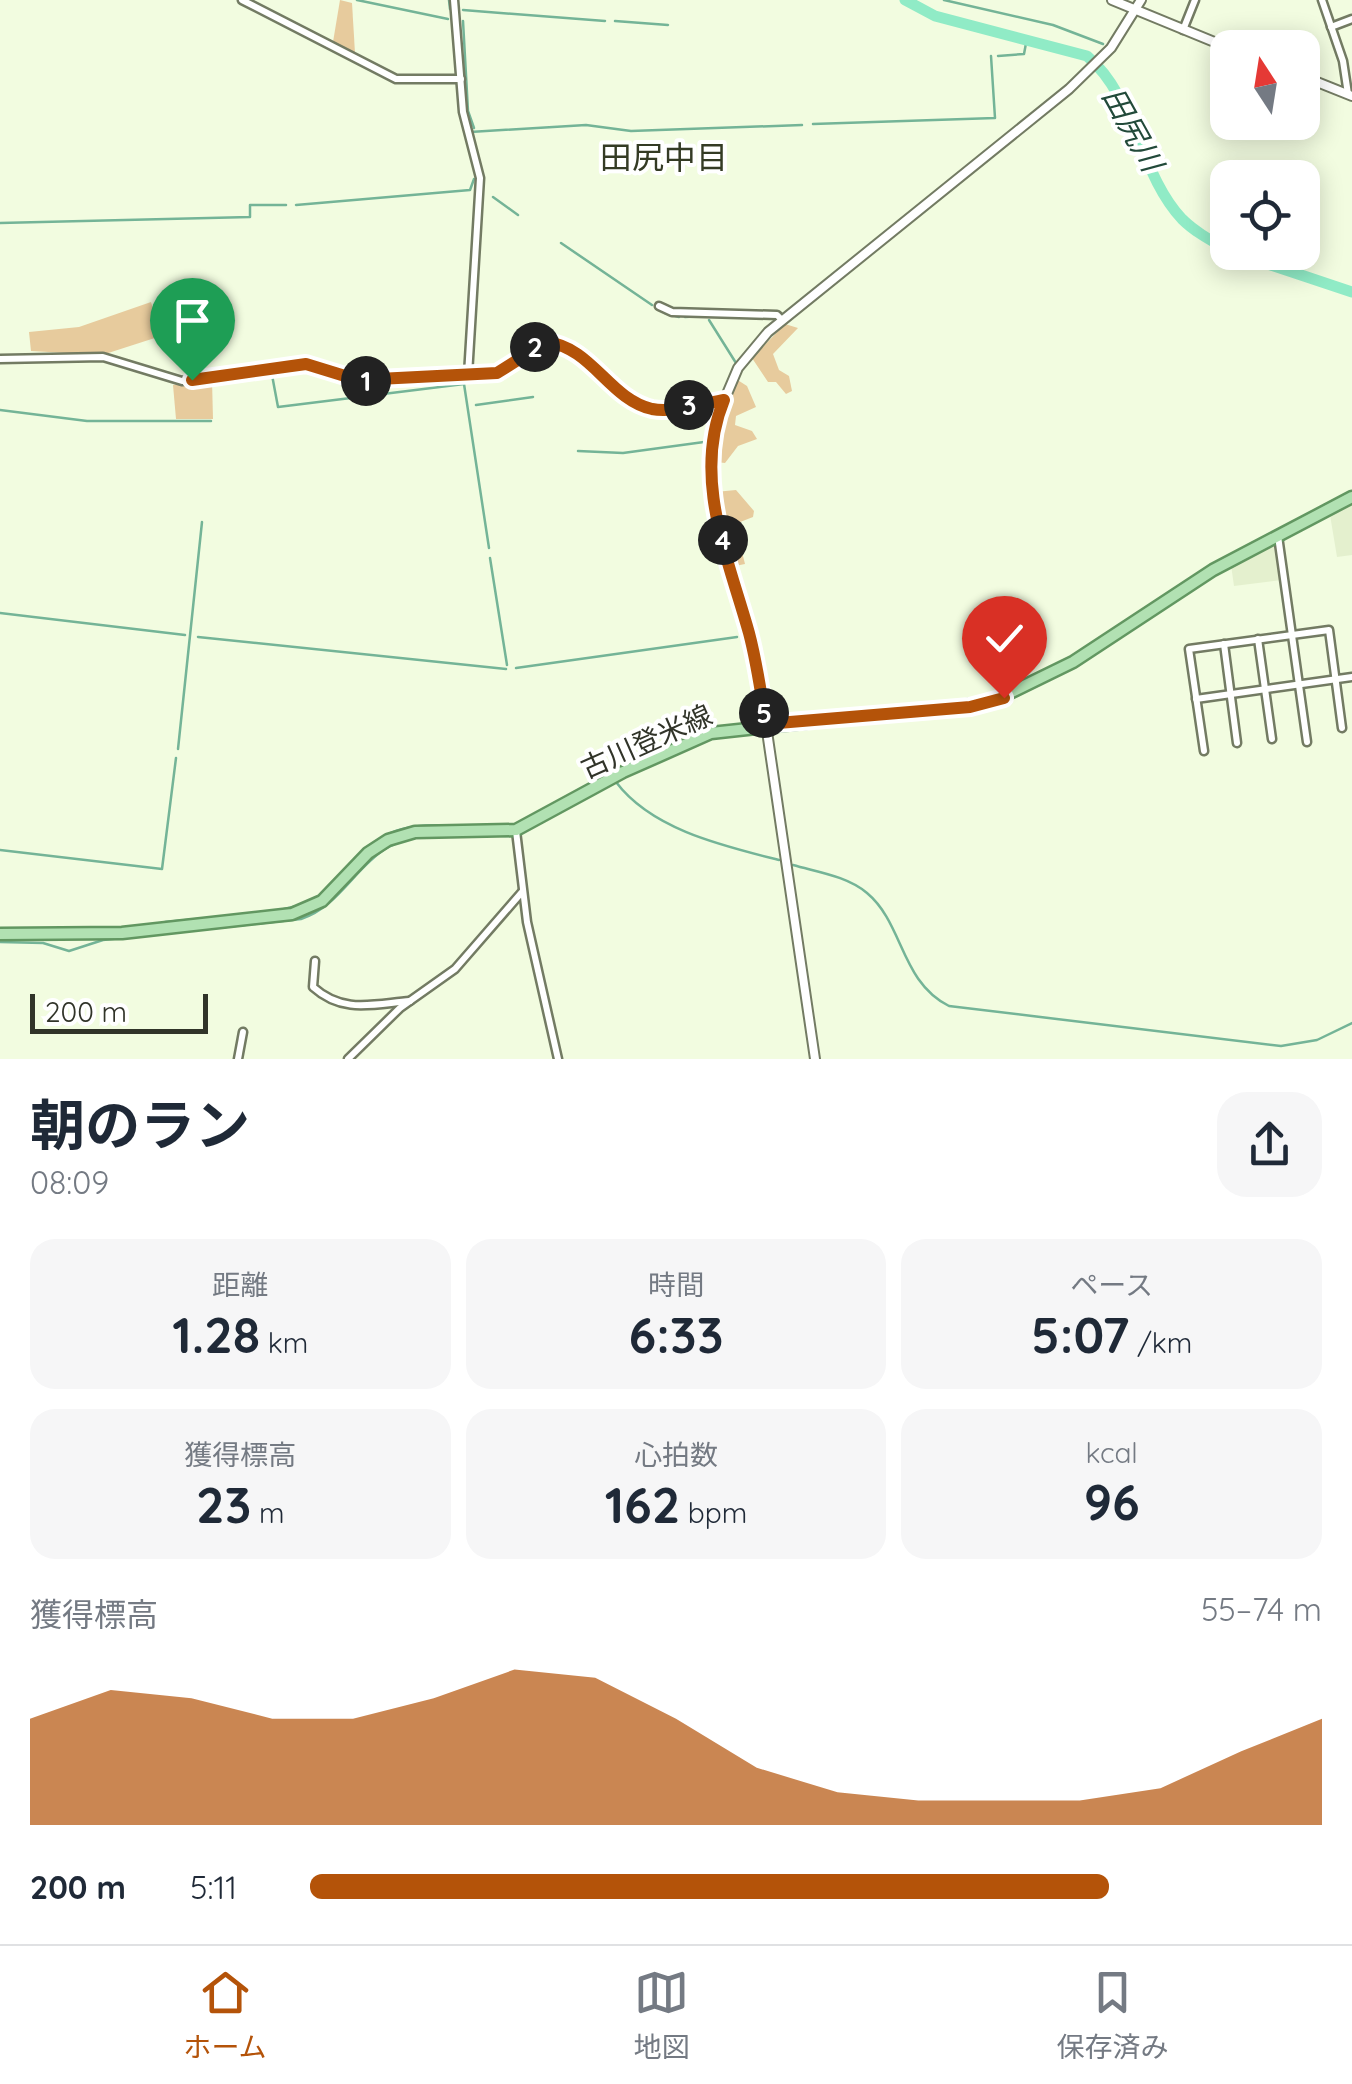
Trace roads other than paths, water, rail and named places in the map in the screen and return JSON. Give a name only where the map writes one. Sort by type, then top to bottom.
[{"type":"main road","name":"古川登米線","points":[[0,934],[122,933],[292,914],[314,907],[368,853],[400,836],[516,830],[694,738],[766,724],[970,707],[1004,698],[1126,630],[1213,570],[1352,497]]},
{"type":"street","points":[[242,0],[396,79],[461,80]]},
{"type":"street","points":[[454,0],[463,112],[480,178],[468,374]]},
{"type":"street","points":[[1112,0],[1210,41]]},
{"type":"street","points":[[815,1059],[758,670],[712,494],[714,430],[738,368],[782,320],[1104,56],[1142,0]]},
{"type":"street","points":[[1183,30],[1195,0]]},
{"type":"street","points":[[1322,0],[1350,95]]},
{"type":"street","points":[[1331,27],[1352,19]]},
{"type":"street","points":[[1320,83],[1350,95]]},
{"type":"street","points":[[659,306],[672,312],[776,316],[782,320]]},
{"type":"street","points":[[0,359],[103,357],[182,381],[306,364],[358,380],[503,371],[546,342],[564,344],[633,401],[649,408],[724,400]]},
{"type":"street","points":[[1278,536],[1306,742]]},
{"type":"street","points":[[1204,751],[1190,649],[1329,630],[1342,728]]},
{"type":"street","points":[[1258,640],[1272,738]]},
{"type":"street","points":[[1224,644],[1237,744]]},
{"type":"street","points":[[1196,699],[1352,676]]},
{"type":"street","points":[[516,830],[522,892],[558,1059]]},
{"type":"street","points":[[348,1059],[411,1001],[455,969],[522,892]]},
{"type":"street","points":[[315,960],[313,987],[339,1004],[361,1008],[411,1001]]},
{"type":"street","points":[[238,1059],[242,1032]]},
{"type":"waterway","points":[[357,0],[448,19]]},
{"type":"waterway","points":[[449,0],[450,9]]},
{"type":"waterway","name":"田尻川","points":[[905,0],[935,16],[1087,56],[1116,92],[1168,200],[1187,224],[1210,240]]},
{"type":"waterway","points":[[944,0],[1053,25],[1103,44]]},
{"type":"waterway","points":[[463,10],[605,21]]},
{"type":"waterway","points":[[463,21],[468,111],[474,128]]},
{"type":"waterway","points":[[615,21],[668,25]]},
{"type":"waterway","points":[[998,56],[1024,54],[1027,38]]},
{"type":"waterway","points":[[813,124],[995,118],[991,56]]},
{"type":"waterway","points":[[470,132],[586,125],[631,131],[802,125]]},
{"type":"waterway","points":[[296,205],[470,190],[474,179]]},
{"type":"waterway","points":[[493,197],[518,215]]},
{"type":"waterway","points":[[0,223],[250,217],[250,205],[286,205]]},
{"type":"waterway","points":[[561,243],[652,305]]},
{"type":"waterway","name":"田尻川","points":[[1286,270],[1352,292]]},
{"type":"waterway","points":[[665,313],[679,317]]},
{"type":"waterway","points":[[685,317],[704,316]]},
{"type":"waterway","points":[[709,320],[736,363]]},
{"type":"waterway","points":[[219,382],[272,375],[278,407],[464,384],[489,548]]},
{"type":"waterway","points":[[476,405],[533,397]]},
{"type":"waterway","points":[[0,410],[87,421],[211,421]]},
{"type":"waterway","points":[[578,451],[623,453],[704,442]]},
{"type":"waterway","points":[[178,749],[202,522]]},
{"type":"waterway","points":[[490,558],[507,665]]},
{"type":"waterway","points":[[0,613],[185,635]]},
{"type":"waterway","points":[[198,637],[506,669]]},
{"type":"waterway","points":[[516,668],[737,637]]},
{"type":"waterway","points":[[0,850],[162,869],[176,758]]},
{"type":"waterway","points":[[519,823],[600,779]]},
{"type":"waterway","points":[[616,782],[631,799],[669,824],[713,842],[779,860]]},
{"type":"waterway","points":[[343,872],[370,845],[396,831],[463,826]]},
{"type":"waterway","points":[[0,942],[43,943],[69,951],[103,940],[301,919],[325,906],[374,857],[398,842],[446,835],[510,836]]},
{"type":"waterway","points":[[793,865],[841,879],[867,893],[889,920],[921,982],[949,1006],[1281,1046],[1317,1040],[1352,1023]]},
{"type":"waterway","points":[[276,911],[297,906]]},
{"type":"waterway","points":[[165,922],[208,918]]},
{"type":"district","name":"田尻中目","points":[[664,157]]}]
